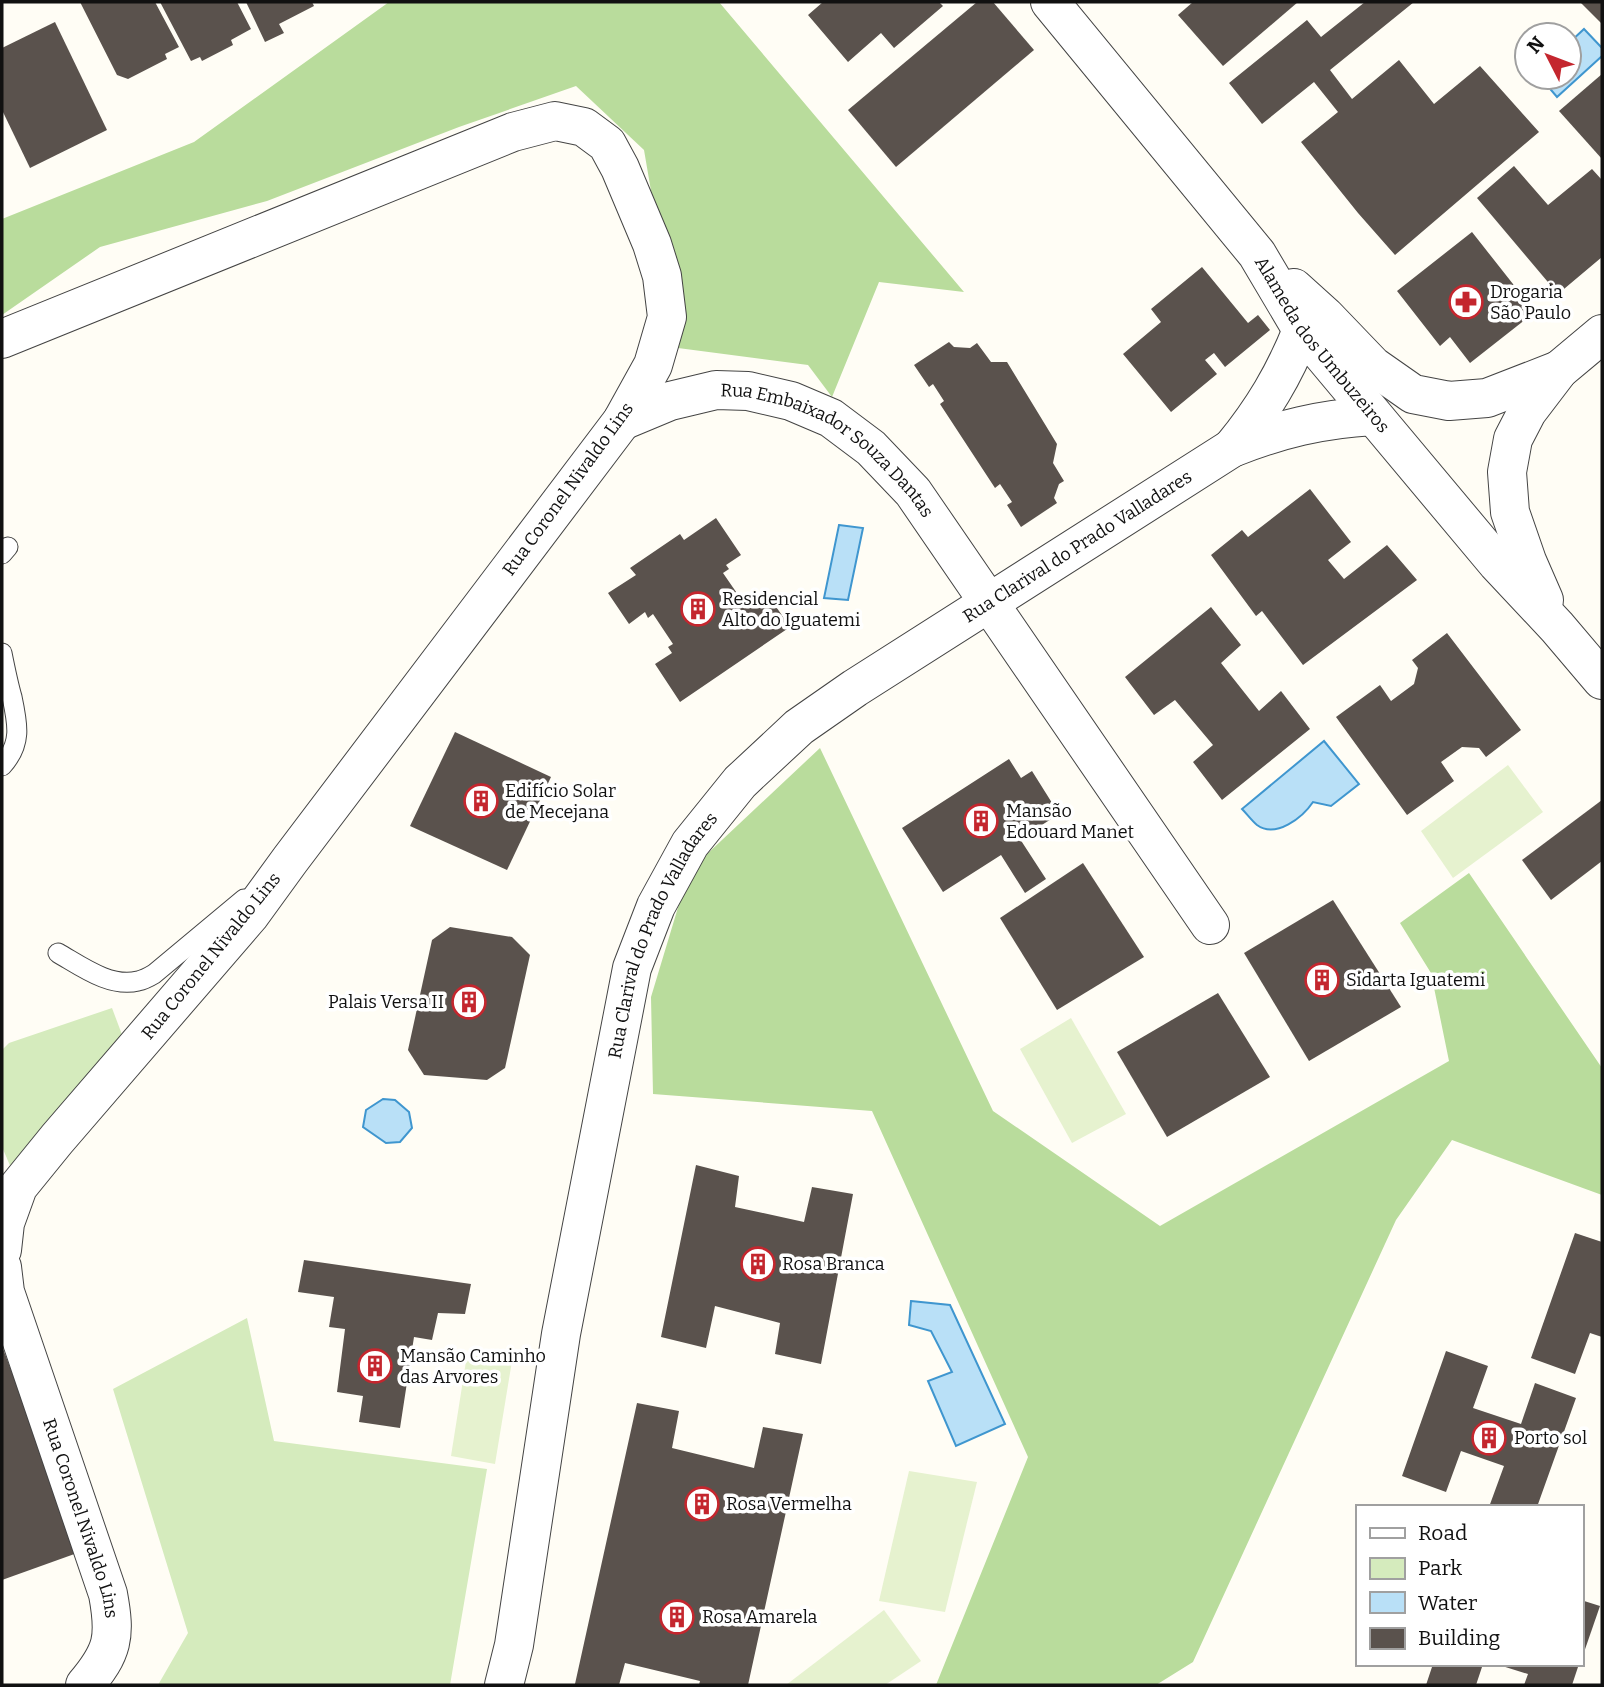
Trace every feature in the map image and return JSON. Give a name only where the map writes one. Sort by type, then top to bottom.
[{"type":"street","name":"Alameda dos Umbuzeiros","points":[[1050,2],[1257,254],[1302,330],[1497,563],[1602,680]]},
{"type":"street","name":"Rua Coronel Nivaldo Lins","points":[[2,339],[513,132],[555,121],[584,127],[607,144],[652,244],[662,275],[667,317],[653,365],[622,421],[250,915],[18,1187],[5,1223],[2,1250]]},
{"type":"street","points":[[1257,254],[1325,316],[1373,366],[1413,394],[1449,401],[1487,398],[1559,370]]},
{"type":"street","name":"Rua Clarival do Prado Valladares","points":[[1232,448],[1273,393],[1302,330]]},
{"type":"street","points":[[1557,627],[1527,561],[1510,512],[1507,472],[1513,439],[1527,412],[1559,370],[1602,334]]},
{"type":"street","name":"Rua Embaixador Souza Dantas","points":[[622,421],[670,401],[716,390],[748,391],[791,401],[831,418],[871,448],[913,492],[1210,925]]},
{"type":"street","name":"Rua Clarival do Prado Valladares","points":[[504,1685],[514,1645],[561,1334],[632,968],[656,906],[690,844],[740,782],[799,727],[855,688],[1232,448],[1301,425],[1373,415]]},
{"type":"street","name":"Rua Coronel Nivaldo Lins","points":[[2,1267],[5,1292],[111,1607],[111,1644],[100,1668],[85,1685]]},
{"type":"lane","points":[[2,653],[17,722],[17,740],[10,757],[2,766]]},
{"type":"lane","points":[[58,953],[98,975],[117,982],[136,982],[154,974],[290,860]]},
{"type":"green space","points":[[389,2],[719,2],[964,292],[879,282],[832,397],[808,365],[678,348],[644,150],[576,86],[459,127],[267,201],[100,247],[2,315],[2,219],[194,142]]},
{"type":"green space","points":[[820,748],[993,1111],[1160,1226],[1449,1061],[1431,973],[1400,923],[1469,873],[1602,1068],[1602,1195],[1452,1140],[1396,1220],[1193,1662],[1156,1685],[936,1685],[1028,1457],[872,1111],[653,1094],[651,997],[689,871]]},
{"type":"green space","points":[[1508,765],[1543,812],[1453,878],[1421,831]]},
{"type":"green space","points":[[112,1008],[124,1040],[12,1170],[2,1147],[2,1050],[9,1043]]},
{"type":"green space","points":[[1071,1018],[1126,1114],[1072,1143],[1020,1049]]},
{"type":"green space","points":[[247,1318],[274,1441],[487,1469],[450,1685],[158,1685],[188,1633],[113,1389]]},
{"type":"green space","points":[[467,1355],[512,1361],[495,1464],[451,1456]]},
{"type":"green space","points":[[909,1471],[977,1482],[945,1612],[879,1601]]},
{"type":"green space","points":[[884,1610],[921,1661],[885,1685],[786,1685]]},
{"type":"water","points":[[1583,30],[1602,48],[1602,56],[1583,73]]},
{"type":"water","points":[[1552,91],[1564,91],[1557,97]]},
{"type":"water","points":[[839,525],[863,528],[848,600],[824,598]]},
{"type":"water","points":[[1324,741],[1359,784],[1331,806],[1313,802],[1296,820],[1280,828],[1264,829],[1257,825],[1242,809]]},
{"type":"water","points":[[383,1099],[395,1100],[409,1112],[412,1128],[400,1142],[386,1143],[363,1127],[366,1110]]},
{"type":"water","points":[[911,1301],[950,1305],[1005,1424],[956,1446],[928,1381],[952,1372],[931,1331],[909,1325]]},
{"type":"building","points":[[80,2],[155,2],[179,47],[165,54],[167,59],[128,79],[117,75]]},
{"type":"building","points":[[160,2],[237,2],[251,29],[231,40],[233,45],[202,61],[200,57],[191,61]]},
{"type":"building","points":[[246,2],[312,2],[314,6],[279,24],[284,33],[265,42]]},
{"type":"building","points":[[823,2],[939,2],[943,6],[894,48],[881,33],[848,62],[808,15]]},
{"type":"building","points":[[977,2],[993,2],[1034,50],[896,167],[848,110]]},
{"type":"building","points":[[1193,2],[1298,2],[1223,66],[1178,15]]},
{"type":"building","points":[[1365,2],[1414,2],[1330,70],[1352,99],[1399,60],[1434,104],[1480,66],[1539,132],[1395,255],[1301,142],[1338,112],[1314,82],[1262,124],[1229,83],[1307,20],[1321,37]]},
{"type":"building","points":[[1580,2],[1602,2],[1602,24]]},
{"type":"building","points":[[55,22],[107,130],[30,168],[2,110],[2,48]]},
{"type":"building","points":[[1602,74],[1602,159],[1559,111]]},
{"type":"building","points":[[1514,166],[1548,205],[1592,169],[1602,180],[1602,257],[1558,294],[1477,198]]},
{"type":"building","name":"Drogaria São Paulo","points":[[1472,232],[1535,312],[1470,363],[1450,337],[1440,346],[1397,291]]},
{"type":"building","points":[[1202,267],[1248,323],[1258,315],[1270,330],[1225,367],[1214,353],[1205,360],[1217,374],[1171,412],[1123,354],[1161,322],[1151,309]]},
{"type":"building","points":[[949,342],[954,347],[970,348],[977,343],[991,362],[1007,362],[1057,444],[1053,463],[1064,481],[1059,484],[1054,498],[1057,503],[1021,527],[1007,505],[1012,502],[1000,484],[995,488],[940,404],[944,401],[933,384],[929,387],[914,365]]},
{"type":"building","points":[[1310,489],[1351,542],[1328,560],[1344,579],[1387,545],[1417,580],[1303,665],[1262,611],[1256,616],[1211,555],[1242,530],[1248,537]]},
{"type":"building","name":"Residencial Alto do Iguatemi","points":[[716,518],[741,555],[726,565],[729,569],[723,573],[743,602],[747,599],[752,606],[768,595],[790,627],[680,702],[655,664],[672,653],[668,647],[673,644],[653,614],[648,618],[645,612],[629,624],[608,593],[636,575],[630,568],[680,534],[684,540]]},
{"type":"building","points":[[1211,607],[1241,645],[1221,663],[1259,711],[1281,691],[1310,729],[1222,800],[1193,762],[1213,745],[1175,700],[1154,715],[1125,677]]},
{"type":"building","points":[[1447,633],[1521,730],[1486,757],[1479,748],[1462,747],[1441,762],[1454,781],[1407,815],[1336,717],[1380,685],[1391,701],[1414,684],[1418,668],[1412,660]]},
{"type":"building","name":"Edifício Solar de Mecejana","points":[[455,732],[551,777],[507,870],[410,826]]},
{"type":"building","name":"Mansão Edouard Manet","points":[[1009,759],[1021,778],[1032,771],[1059,814],[1020,839],[1046,879],[1025,893],[1001,855],[943,892],[902,828]]},
{"type":"building","points":[[1602,800],[1602,861],[1551,900],[1522,860]]},
{"type":"building","points":[[1083,863],[1144,957],[1057,1010],[1000,918]]},
{"type":"building","name":"Sidarta Iguatemi","points":[[1333,900],[1401,1007],[1309,1061],[1244,953]]},
{"type":"building","name":"Palais Versa II","points":[[450,927],[512,937],[530,955],[505,1068],[487,1080],[424,1075],[408,1050],[432,940]]},
{"type":"building","points":[[1218,993],[1270,1077],[1167,1137],[1117,1052]]},
{"type":"building","name":"Rosa Branca","points":[[696,1165],[739,1176],[735,1207],[804,1222],[812,1187],[853,1194],[821,1364],[775,1354],[780,1323],[715,1306],[706,1348],[661,1337]]},
{"type":"building","points":[[1575,1233],[1602,1242],[1602,1337],[1590,1333],[1575,1374],[1531,1358]]},
{"type":"building","name":"Mansão Caminho das Arvores","points":[[304,1260],[471,1284],[465,1314],[438,1313],[432,1340],[414,1337],[400,1428],[359,1422],[363,1396],[337,1392],[345,1329],[329,1327],[334,1297],[298,1292]]},
{"type":"building","points":[[2,1346],[80,1552],[2,1580]]},
{"type":"building","name":"Porto sol","points":[[1446,1351],[1488,1366],[1473,1408],[1521,1424],[1535,1383],[1576,1398],[1538,1505],[1490,1505],[1504,1466],[1461,1451],[1446,1492],[1402,1476]]},
{"type":"building","points":[[637,1403],[679,1411],[672,1448],[754,1468],[763,1427],[803,1434],[748,1685],[699,1685],[700,1681],[625,1663],[619,1685],[575,1684]]},
{"type":"building","points":[[1583,1601],[1600,1606],[1583,1655]]},
{"type":"building","points":[[1432,1666],[1482,1666],[1476,1685],[1426,1685]]},
{"type":"building","points":[[1502,1666],[1578,1666],[1572,1685],[1524,1685],[1528,1674]]},
{"type":"place","name":"Drogaria São Paulo","points":[[1466,302]]},
{"type":"place","name":"Residencial Alto do Iguatemi","points":[[698,609]]},
{"type":"place","name":"Edifício Solar de Mecejana","points":[[481,801]]},
{"type":"place","name":"Mansão Edouard Manet","points":[[981,821]]},
{"type":"place","name":"Sidarta Iguatemi","points":[[1322,980]]},
{"type":"place","name":"Palais Versa II","points":[[469,1002]]},
{"type":"place","name":"Rosa Branca","points":[[758,1264]]},
{"type":"place","name":"Mansão Caminho das Arvores","points":[[375,1366]]},
{"type":"place","name":"Porto sol","points":[[1489,1438]]},
{"type":"place","name":"Rosa Vermelha","points":[[702,1504]]},
{"type":"place","name":"Rosa Amarela","points":[[677,1617]]}]
